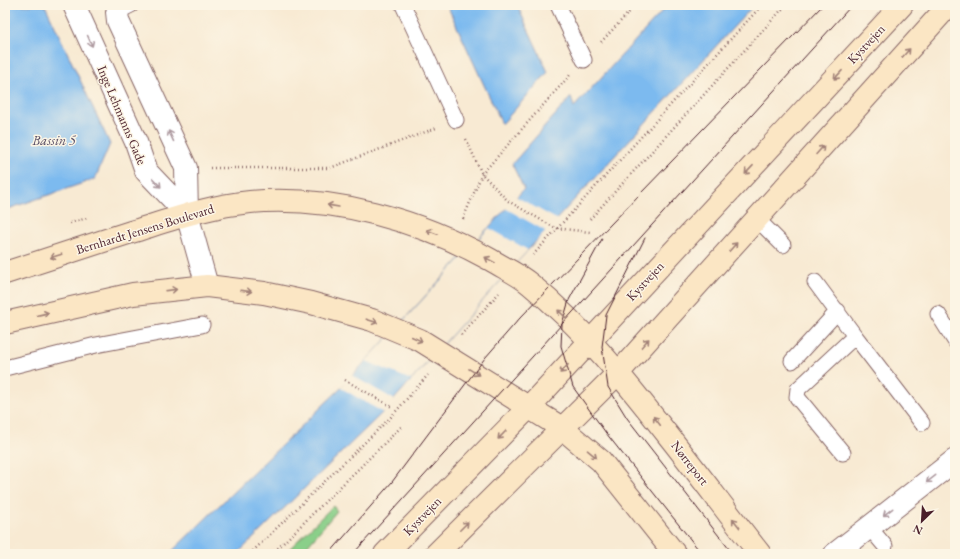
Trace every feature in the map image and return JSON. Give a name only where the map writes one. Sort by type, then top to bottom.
[{"type":"street","name":"Inge Lehmanns Gade","points":[[74,5],[136,142],[146,171],[187,214]]},
{"type":"street","name":"Kystvejen","points":[[385,554],[529,407],[902,5]]},
{"type":"street","points":[[436,554],[619,372],[949,5]]},
{"type":"street","name":"Inge Lehmanns Gade","points":[[122,7],[118,21],[186,168],[187,214],[207,286]]},
{"type":"street","name":"Bernhardt Jensens Boulevard","points":[[5,273],[187,214],[218,207],[249,202],[282,201],[327,205],[371,213],[406,223],[461,245],[514,273],[528,283],[590,340],[619,372]]},
{"type":"street","points":[[5,323],[133,294],[207,286],[264,293],[311,303],[394,329],[420,340],[562,428],[601,462],[675,554]]},
{"type":"street","name":"Nørreport","points":[[619,372],[760,554]]},
{"type":"street","points":[[835,554],[953,458]]},
{"type":"lane","points":[[403,5],[456,120]]},
{"type":"lane","points":[[558,5],[584,60]]},
{"type":"lane","points":[[757,219],[783,244]]},
{"type":"lane","points":[[816,282],[855,336],[922,423]]},
{"type":"lane","points":[[792,361],[838,311]]},
{"type":"lane","points":[[938,314],[955,341]]},
{"type":"lane","points":[[5,368],[96,345],[202,325]]},
{"type":"lane","points":[[843,453],[797,397],[798,389],[855,336]]},
{"type":"lane","points":[[869,527],[885,546]]},
{"type":"path","points":[[461,245],[482,174],[584,60],[636,5]]},
{"type":"path","points":[[250,554],[391,417],[421,383],[442,353],[514,273],[762,5]]},
{"type":"path","points":[[590,219],[786,5]]},
{"type":"path","points":[[186,168],[330,168],[456,120],[482,174],[508,201],[557,228],[590,232]]},
{"type":"path","points":[[345,380],[392,407]]},
{"type":"path","points":[[272,554],[402,426]]},
{"type":"green space","points":[[333,506],[337,511],[300,554],[284,554]]},
{"type":"water","name":"Bassin 5","points":[[5,5],[45,5],[110,144],[95,179],[5,210]]},
{"type":"water","points":[[447,5],[517,5],[548,72],[502,124]]},
{"type":"water","points":[[668,5],[754,5],[528,250],[381,414],[237,554],[169,554],[340,389],[524,189],[512,164],[571,97],[574,107]]},
{"type":"pier","points":[[515,196],[558,220],[547,232],[505,208]]},
{"type":"pier","points":[[489,228],[528,250],[411,380],[366,361]]},
{"type":"pier","points":[[351,375],[395,400],[384,413],[341,388]]},
{"type":"tram line","points":[[329,554],[392,482],[485,358],[520,318],[823,5]]},
{"type":"tram line","points":[[353,554],[852,5]]},
{"type":"tram line","points":[[645,238],[606,315],[602,347],[608,387],[627,418],[733,554]]},
{"type":"tram line","points":[[602,239],[569,300],[562,324],[561,346],[573,387],[606,433],[702,554]]}]
